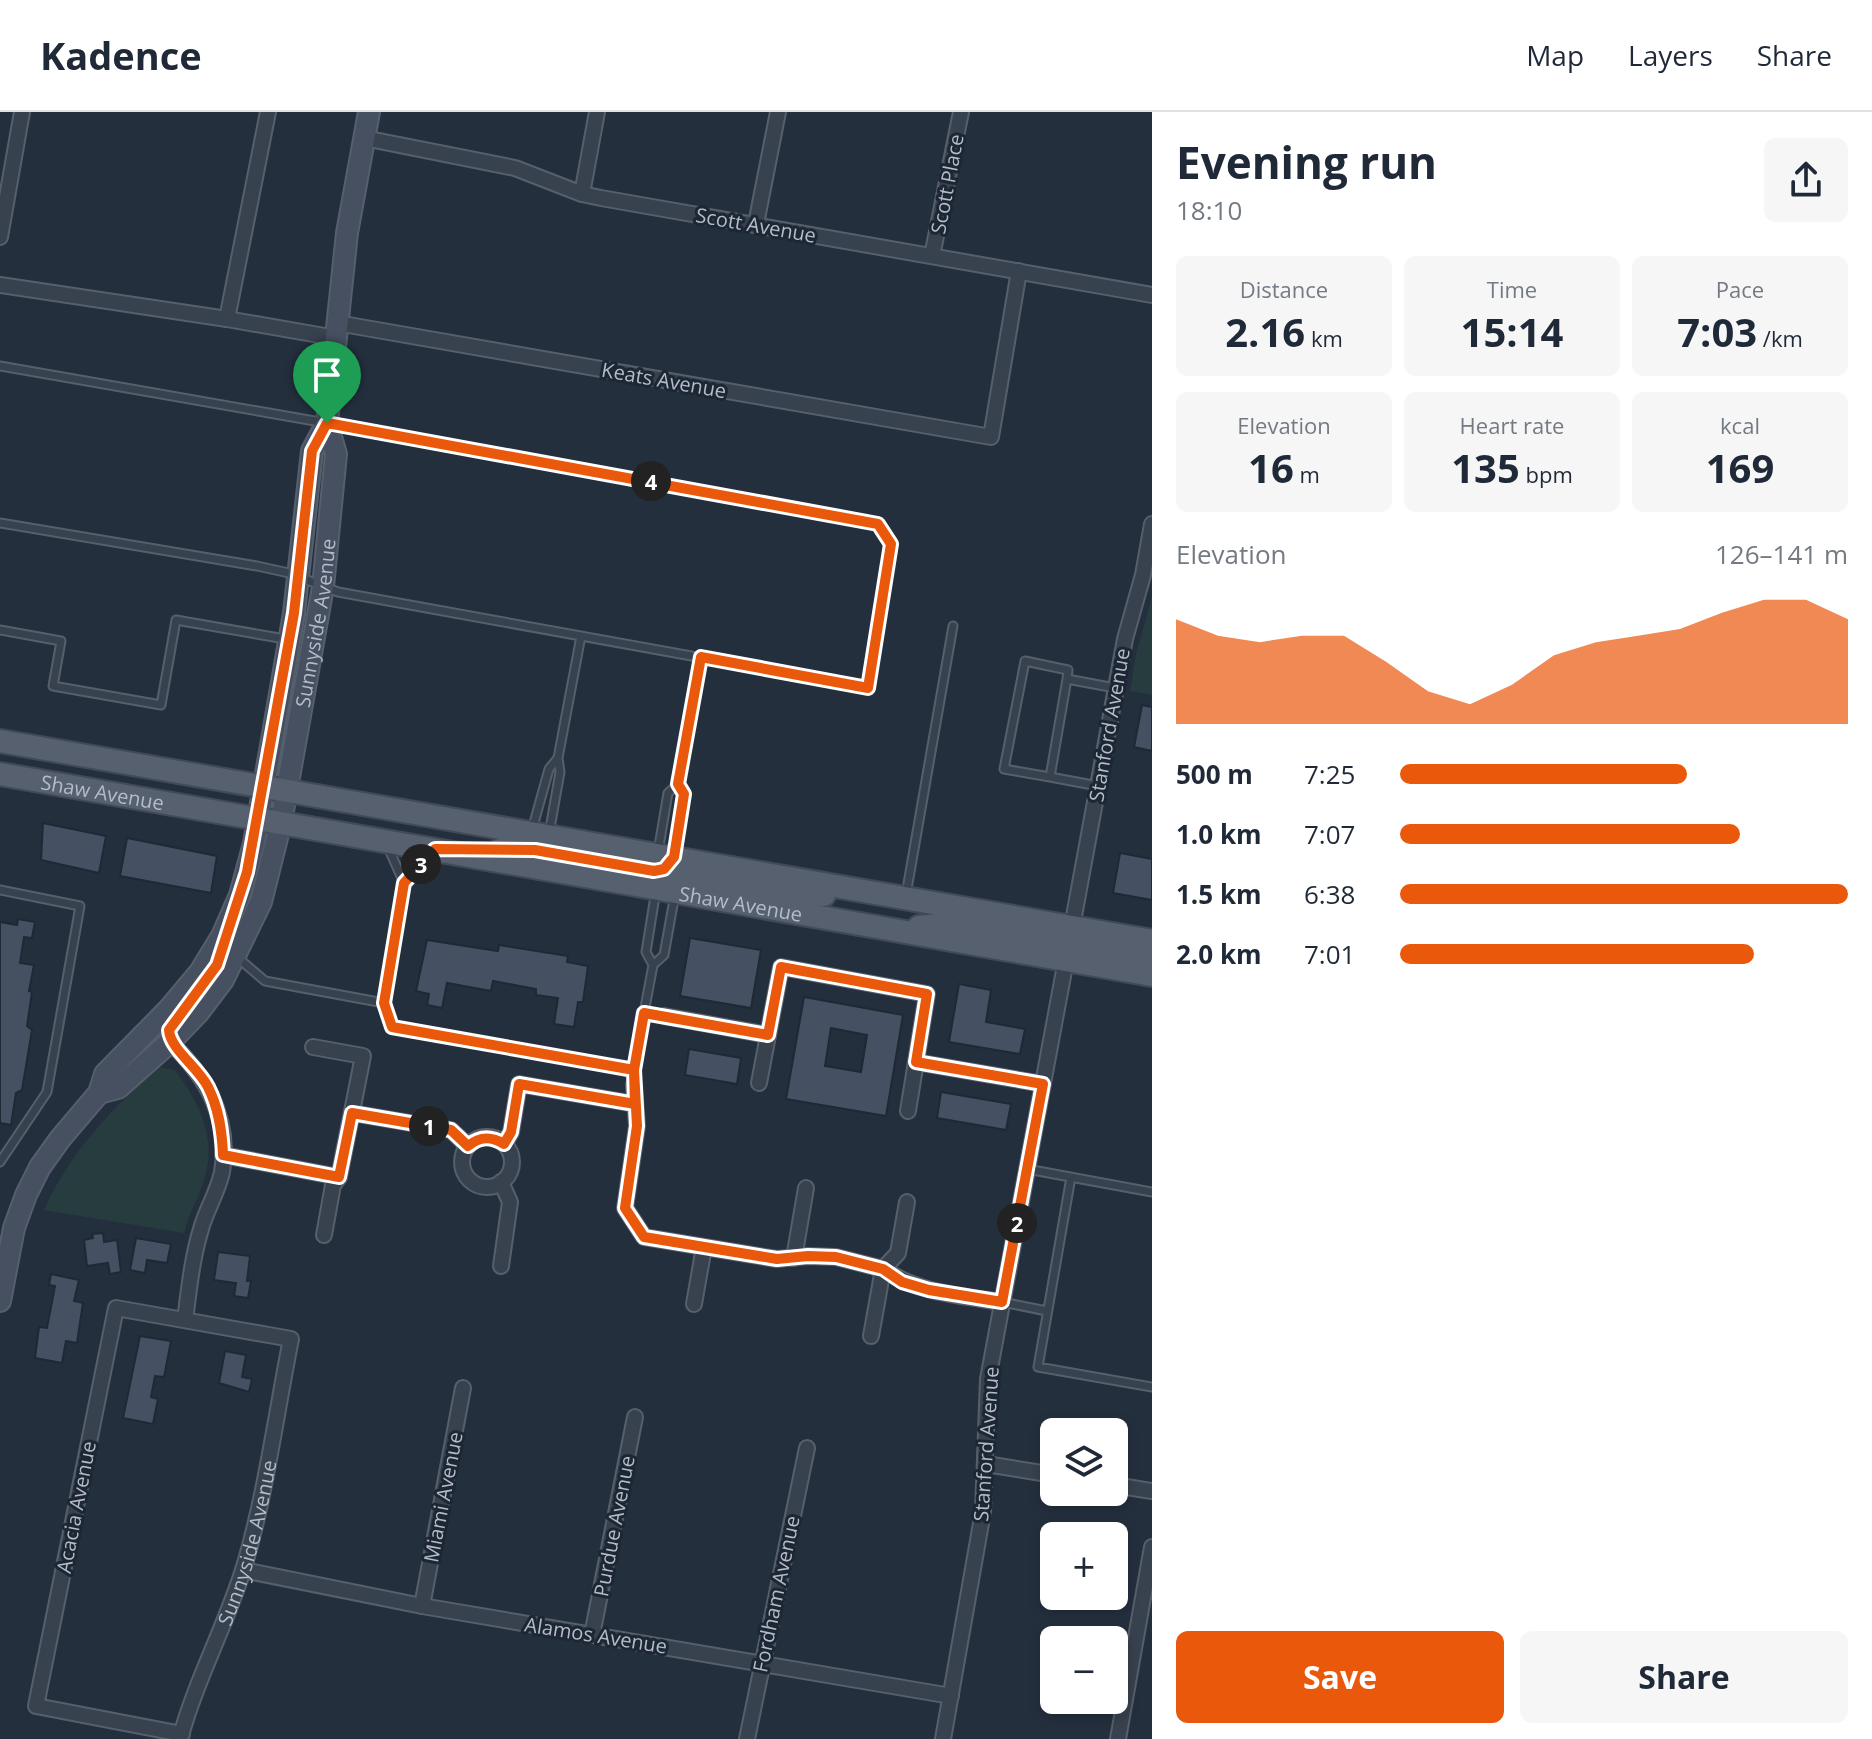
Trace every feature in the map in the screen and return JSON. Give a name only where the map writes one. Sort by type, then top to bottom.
[{"type":"main road","name":"Sunnyside Avenue","points":[[232,916],[247,872],[290,640],[312,451],[327,423],[347,233],[369,112]]},
{"type":"main road","name":"Sunnyside Avenue","points":[[99,1093],[118,1088],[170,1042],[223,980],[237,957],[261,902],[281,822],[323,587],[336,454],[327,423]]},
{"type":"main road","name":"Shaw Avenue","points":[[0,741],[1152,941]]},
{"type":"main road","name":"Shaw Avenue","points":[[0,774],[1152,975]]},
{"type":"main road","points":[[435,849],[535,850],[654,871],[664,869],[666,856]]},
{"type":"main road","points":[[666,890],[670,877],[681,875],[788,894],[905,898]]},
{"type":"main road","points":[[170,1042],[171,1024],[217,965],[232,916]]},
{"type":"main road","points":[[0,1301],[14,1228],[40,1167],[99,1093],[105,1074],[169,1009],[200,972],[232,916]]},
{"type":"main road","points":[[890,929],[947,924],[1060,941],[1072,927]]},
{"type":"main road","points":[[1066,960],[1076,948],[1084,946],[1152,958]]},
{"type":"street","points":[[0,237],[22,112]]},
{"type":"street","points":[[227,319],[268,112]]},
{"type":"street","points":[[582,194],[597,112]]},
{"type":"street","points":[[756,224],[778,112]]},
{"type":"street","name":"Scott Place","points":[[932,256],[961,112]]},
{"type":"street","name":"Scott Avenue","points":[[364,138],[515,168],[582,194],[1152,295]]},
{"type":"street","name":"Keats Avenue","points":[[0,285],[227,319],[337,330],[991,437],[1019,271]]},
{"type":"street","name":"Stanford Avenue","points":[[1072,927],[1115,688],[1152,524]]},
{"type":"street","name":"Stanford Avenue","points":[[943,1739],[983,1512],[988,1379],[1066,960]]},
{"type":"street","points":[[759,1083],[781,967],[927,994],[908,1111]]},
{"type":"street","points":[[664,1016],[768,1035]]},
{"type":"street","points":[[170,1042],[192,1063],[208,1085],[222,1130],[222,1173],[195,1250],[185,1320]]},
{"type":"street","points":[[313,1047],[363,1056],[324,1235]]},
{"type":"street","points":[[916,1062],[1043,1084]]},
{"type":"street","points":[[634,1078],[637,1126],[625,1208],[644,1237],[777,1259],[836,1257],[883,1269],[902,1282],[929,1290],[1002,1302]]},
{"type":"street","points":[[504,1144],[511,1132],[519,1084],[635,1104]]},
{"type":"street","points":[[352,1113],[451,1130],[468,1146]]},
{"type":"street","points":[[489,1137],[504,1144],[509,1151],[511,1168],[501,1182],[485,1187],[470,1180],[462,1160],[468,1146],[480,1138],[489,1137]]},
{"type":"street","points":[[223,1155],[339,1177]]},
{"type":"street","points":[[501,1182],[510,1202],[501,1266]]},
{"type":"street","points":[[794,1258],[806,1188]]},
{"type":"street","points":[[871,1336],[883,1269],[898,1253],[907,1202]]},
{"type":"street","points":[[694,1304],[704,1247]]},
{"type":"street","name":"Acacia Avenue","points":[[181,1736],[36,1706],[116,1308],[185,1320]]},
{"type":"street","name":"Sunnyside Avenue","points":[[181,1736],[253,1535],[291,1339],[185,1320]]},
{"type":"street","name":"Miami Avenue","points":[[422,1606],[463,1388]]},
{"type":"street","name":"Purdue Avenue","points":[[592,1635],[635,1417]]},
{"type":"street","name":"Fordham Avenue","points":[[747,1739],[807,1448]]},
{"type":"street","points":[[986,1464],[1040,1473]]},
{"type":"street","points":[[1128,1487],[1152,1491]]},
{"type":"street","points":[[1118,1739],[1152,1547]]},
{"type":"street","name":"Alamos Avenue","points":[[243,1570],[422,1606],[951,1696]]},
{"type":"lane","points":[[0,366],[878,524],[891,544],[868,688],[338,592],[257,566],[0,523]]},
{"type":"lane","points":[[0,630],[61,641],[53,686],[161,705],[176,620],[290,640]]},
{"type":"lane","points":[[905,898],[953,626]]},
{"type":"lane","points":[[540,834],[560,772],[558,758],[581,636]]},
{"type":"lane","points":[[666,856],[668,793],[678,784],[701,657]]},
{"type":"lane","points":[[1050,777],[1068,670],[1025,661],[1004,769],[1098,786]]},
{"type":"lane","points":[[1067,679],[1115,688]]},
{"type":"lane","points":[[540,834],[549,769],[558,758]]},
{"type":"lane","points":[[666,856],[684,794],[678,784]]},
{"type":"lane","points":[[385,840],[404,883]]},
{"type":"lane","points":[[435,849],[404,883],[384,1003],[392,1027],[634,1078],[653,965],[664,955],[666,890]]},
{"type":"lane","points":[[0,890],[80,906],[47,1092],[0,1162]]},
{"type":"lane","points":[[653,965],[646,952],[666,890]]},
{"type":"lane","points":[[237,957],[265,981],[384,1003]]},
{"type":"lane","points":[[644,1013],[664,1016]]},
{"type":"lane","points":[[1027,1169],[1152,1192]]},
{"type":"lane","points":[[1071,1177],[1038,1367],[1152,1387]]},
{"type":"lane","points":[[1002,1302],[1047,1311]]},
{"type":"green space","points":[[1152,596],[1152,695],[1130,691],[1136,654]]},
{"type":"green space","points":[[159,1067],[175,1070],[184,1083],[199,1110],[208,1139],[207,1170],[184,1233],[44,1210],[79,1150],[125,1098]]},
{"type":"building","points":[[1142,705],[1152,707],[1152,751],[1134,747]]},
{"type":"building","points":[[43,823],[106,836],[99,873],[41,860]]},
{"type":"building","points":[[127,838],[217,856],[211,893],[120,876]]},
{"type":"building","points":[[1120,853],[1152,859],[1152,900],[1113,893]]},
{"type":"building","points":[[18,919],[35,922],[32,938],[24,937],[20,963],[34,965],[27,1026],[32,1030],[22,1090],[16,1093],[11,1125],[0,1123],[0,922],[17,925]]},
{"type":"building","points":[[690,938],[761,950],[751,1008],[680,996]]},
{"type":"building","points":[[427,940],[498,951],[499,945],[568,956],[567,962],[588,966],[583,1002],[578,1002],[574,1027],[554,1024],[558,998],[536,995],[536,989],[493,981],[491,991],[447,983],[442,1008],[427,1005],[429,994],[416,991]]},
{"type":"building","points":[[959,984],[991,990],[986,1022],[1025,1029],[1020,1054],[949,1042]]},
{"type":"building","points":[[804,997],[903,1015],[886,1116],[786,1099]],"holes":[[[831,1028],[867,1035],[861,1072],[825,1066]]]},
{"type":"building","points":[[689,1049],[741,1058],[737,1084],[685,1075]]},
{"type":"building","points":[[941,1092],[1011,1104],[1006,1130],[937,1118]]},
{"type":"building","points":[[103,1233],[104,1242],[117,1240],[121,1272],[110,1274],[108,1263],[87,1266],[84,1240],[93,1238],[92,1234]]},
{"type":"building","points":[[136,1238],[171,1244],[167,1263],[147,1260],[145,1273],[130,1270]]},
{"type":"building","points":[[218,1252],[250,1256],[248,1298],[234,1296],[236,1283],[214,1280]]},
{"type":"building","points":[[51,1274],[79,1280],[74,1301],[83,1303],[77,1343],[66,1341],[62,1363],[35,1358],[39,1327],[47,1328],[55,1286],[49,1285]]},
{"type":"building","points":[[140,1336],[171,1341],[164,1377],[155,1376],[151,1397],[158,1399],[153,1424],[123,1418]]},
{"type":"building","points":[[225,1351],[246,1355],[242,1377],[252,1379],[249,1392],[219,1383]]},
{"type":"route","points":[[327,423],[312,451],[294,613],[247,872],[217,965],[169,1030],[170,1042],[192,1063],[208,1085],[222,1130],[223,1155],[339,1177],[352,1113],[451,1130],[468,1146],[473,1141],[489,1137],[504,1144],[511,1132],[519,1084],[635,1104],[634,1085],[634,1070],[644,1013],[768,1035],[781,967],[927,994],[916,1062],[1043,1084],[1002,1302],[929,1290],[902,1282],[883,1269],[836,1257],[777,1259],[644,1237],[625,1208],[637,1126],[634,1070],[392,1027],[384,1003],[404,883],[435,849],[535,850],[654,871],[664,869],[669,864],[674,857],[684,794],[678,784],[701,657],[868,688],[891,544],[878,524],[327,423]]}]
